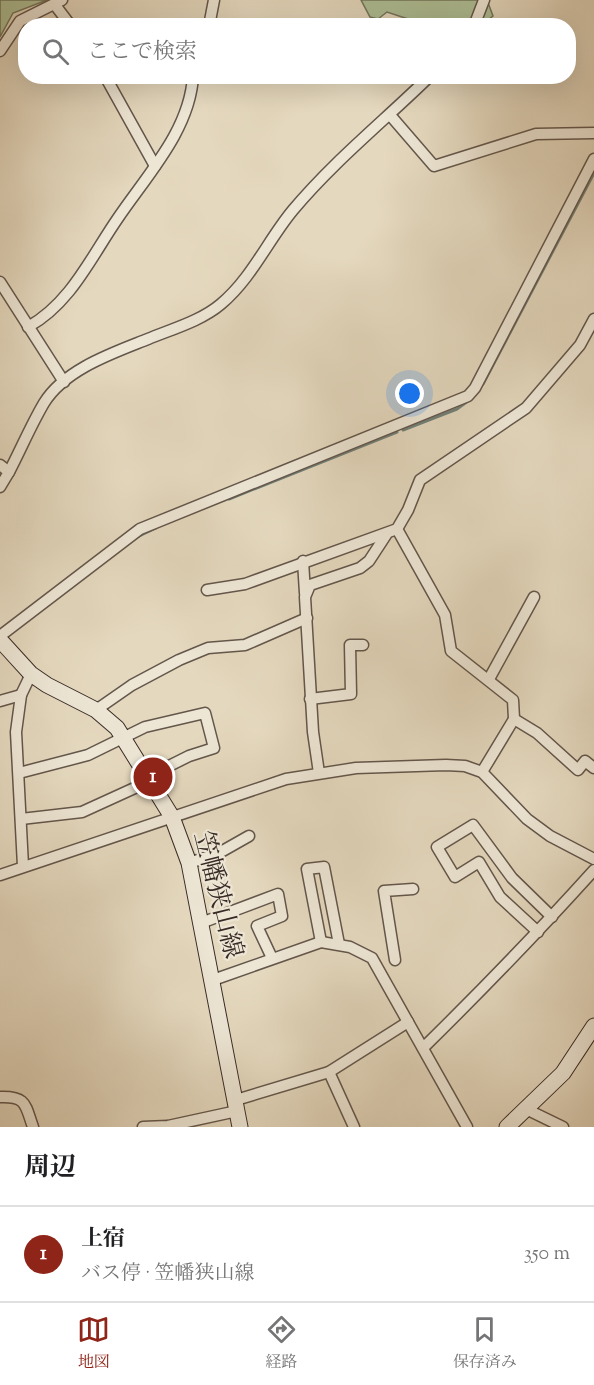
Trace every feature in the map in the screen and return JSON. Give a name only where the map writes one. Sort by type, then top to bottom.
[{"type":"main road","name":"笠幡狭山線","points":[[0,640],[31,674],[47,686],[96,710],[108,719],[124,737],[172,817],[189,863],[240,1127]]},
{"type":"main road","points":[[507,1127],[528,1110],[563,1073],[594,1026]]},
{"type":"street","points":[[211,18],[214,0]]},
{"type":"street","points":[[477,18],[484,0]]},
{"type":"street","points":[[26,18],[59,2],[66,18]]},
{"type":"street","points":[[0,51],[18,24]]},
{"type":"street","points":[[109,84],[155,166]]},
{"type":"street","points":[[28,327],[51,313],[70,292],[155,166],[184,116],[192,94],[193,84]]},
{"type":"street","points":[[0,487],[5,468],[45,401],[64,382],[115,352],[193,321],[220,304],[244,281],[292,211],[322,178],[422,84]]},
{"type":"street","points":[[390,115],[435,166],[536,134],[594,133]]},
{"type":"street","points":[[0,636],[140,529],[468,396],[475,388],[594,159]]},
{"type":"street","points":[[0,282],[64,382]]},
{"type":"street","points":[[207,590],[245,584],[303,561],[386,535],[397,529],[408,510],[420,480],[526,408],[580,345],[594,319]]},
{"type":"street","points":[[397,529],[445,615],[451,651],[513,700],[514,719],[482,772]]},
{"type":"street","points":[[305,597],[310,585],[360,568],[369,561],[386,535]]},
{"type":"street","points":[[303,561],[310,699],[319,773]]},
{"type":"street","points":[[489,680],[534,597]]},
{"type":"street","points":[[96,710],[132,685],[167,665],[208,648],[246,645],[306,618]]},
{"type":"street","points":[[310,699],[351,694],[350,645],[363,645]]},
{"type":"street","points":[[23,866],[16,732],[21,695],[31,674]]},
{"type":"street","points":[[0,701],[21,695]]},
{"type":"street","points":[[19,773],[88,755],[145,727],[205,713],[214,748],[189,756],[82,812],[21,819]]},
{"type":"street","points":[[514,719],[537,733],[578,770],[585,761],[594,768]]},
{"type":"street","points":[[0,875],[286,779],[356,768],[446,765],[465,766],[482,772],[527,819],[550,836],[594,859]]},
{"type":"street","points":[[538,932],[500,897],[479,862],[455,877],[437,847],[472,825],[512,878],[552,916]]},
{"type":"street","points":[[189,863],[219,853],[249,836]]},
{"type":"street","points":[[321,942],[307,869],[324,867],[339,944]]},
{"type":"street","points":[[423,1048],[538,932],[594,870]]},
{"type":"street","points":[[395,960],[384,891],[413,889]]},
{"type":"street","points":[[201,923],[278,894],[282,916],[257,926],[272,958]]},
{"type":"street","points":[[213,980],[321,942],[339,944],[372,958],[467,1127]]},
{"type":"street","points":[[143,1127],[168,1126],[237,1106],[329,1072],[408,1022]]},
{"type":"street","points":[[329,1072],[349,1126]]},
{"type":"street","points":[[0,1097],[16,1096],[23,1100],[33,1127]]},
{"type":"street","points":[[528,1110],[563,1127]]},
{"type":"green space","points":[[0,0],[47,0],[13,13],[0,37]]},
{"type":"green space","points":[[361,0],[487,0],[493,16],[490,18],[405,18],[387,12],[379,18],[370,17]]},
{"type":"waterway","points":[[483,384],[594,173]]},
{"type":"waterway","points":[[403,430],[457,409],[472,398]]},
{"type":"waterway","points":[[229,499],[397,432]]},
{"type":"waterway","points":[[137,537],[156,528]]},
{"type":"place","name":"上宿","points":[[153,777]]}]
